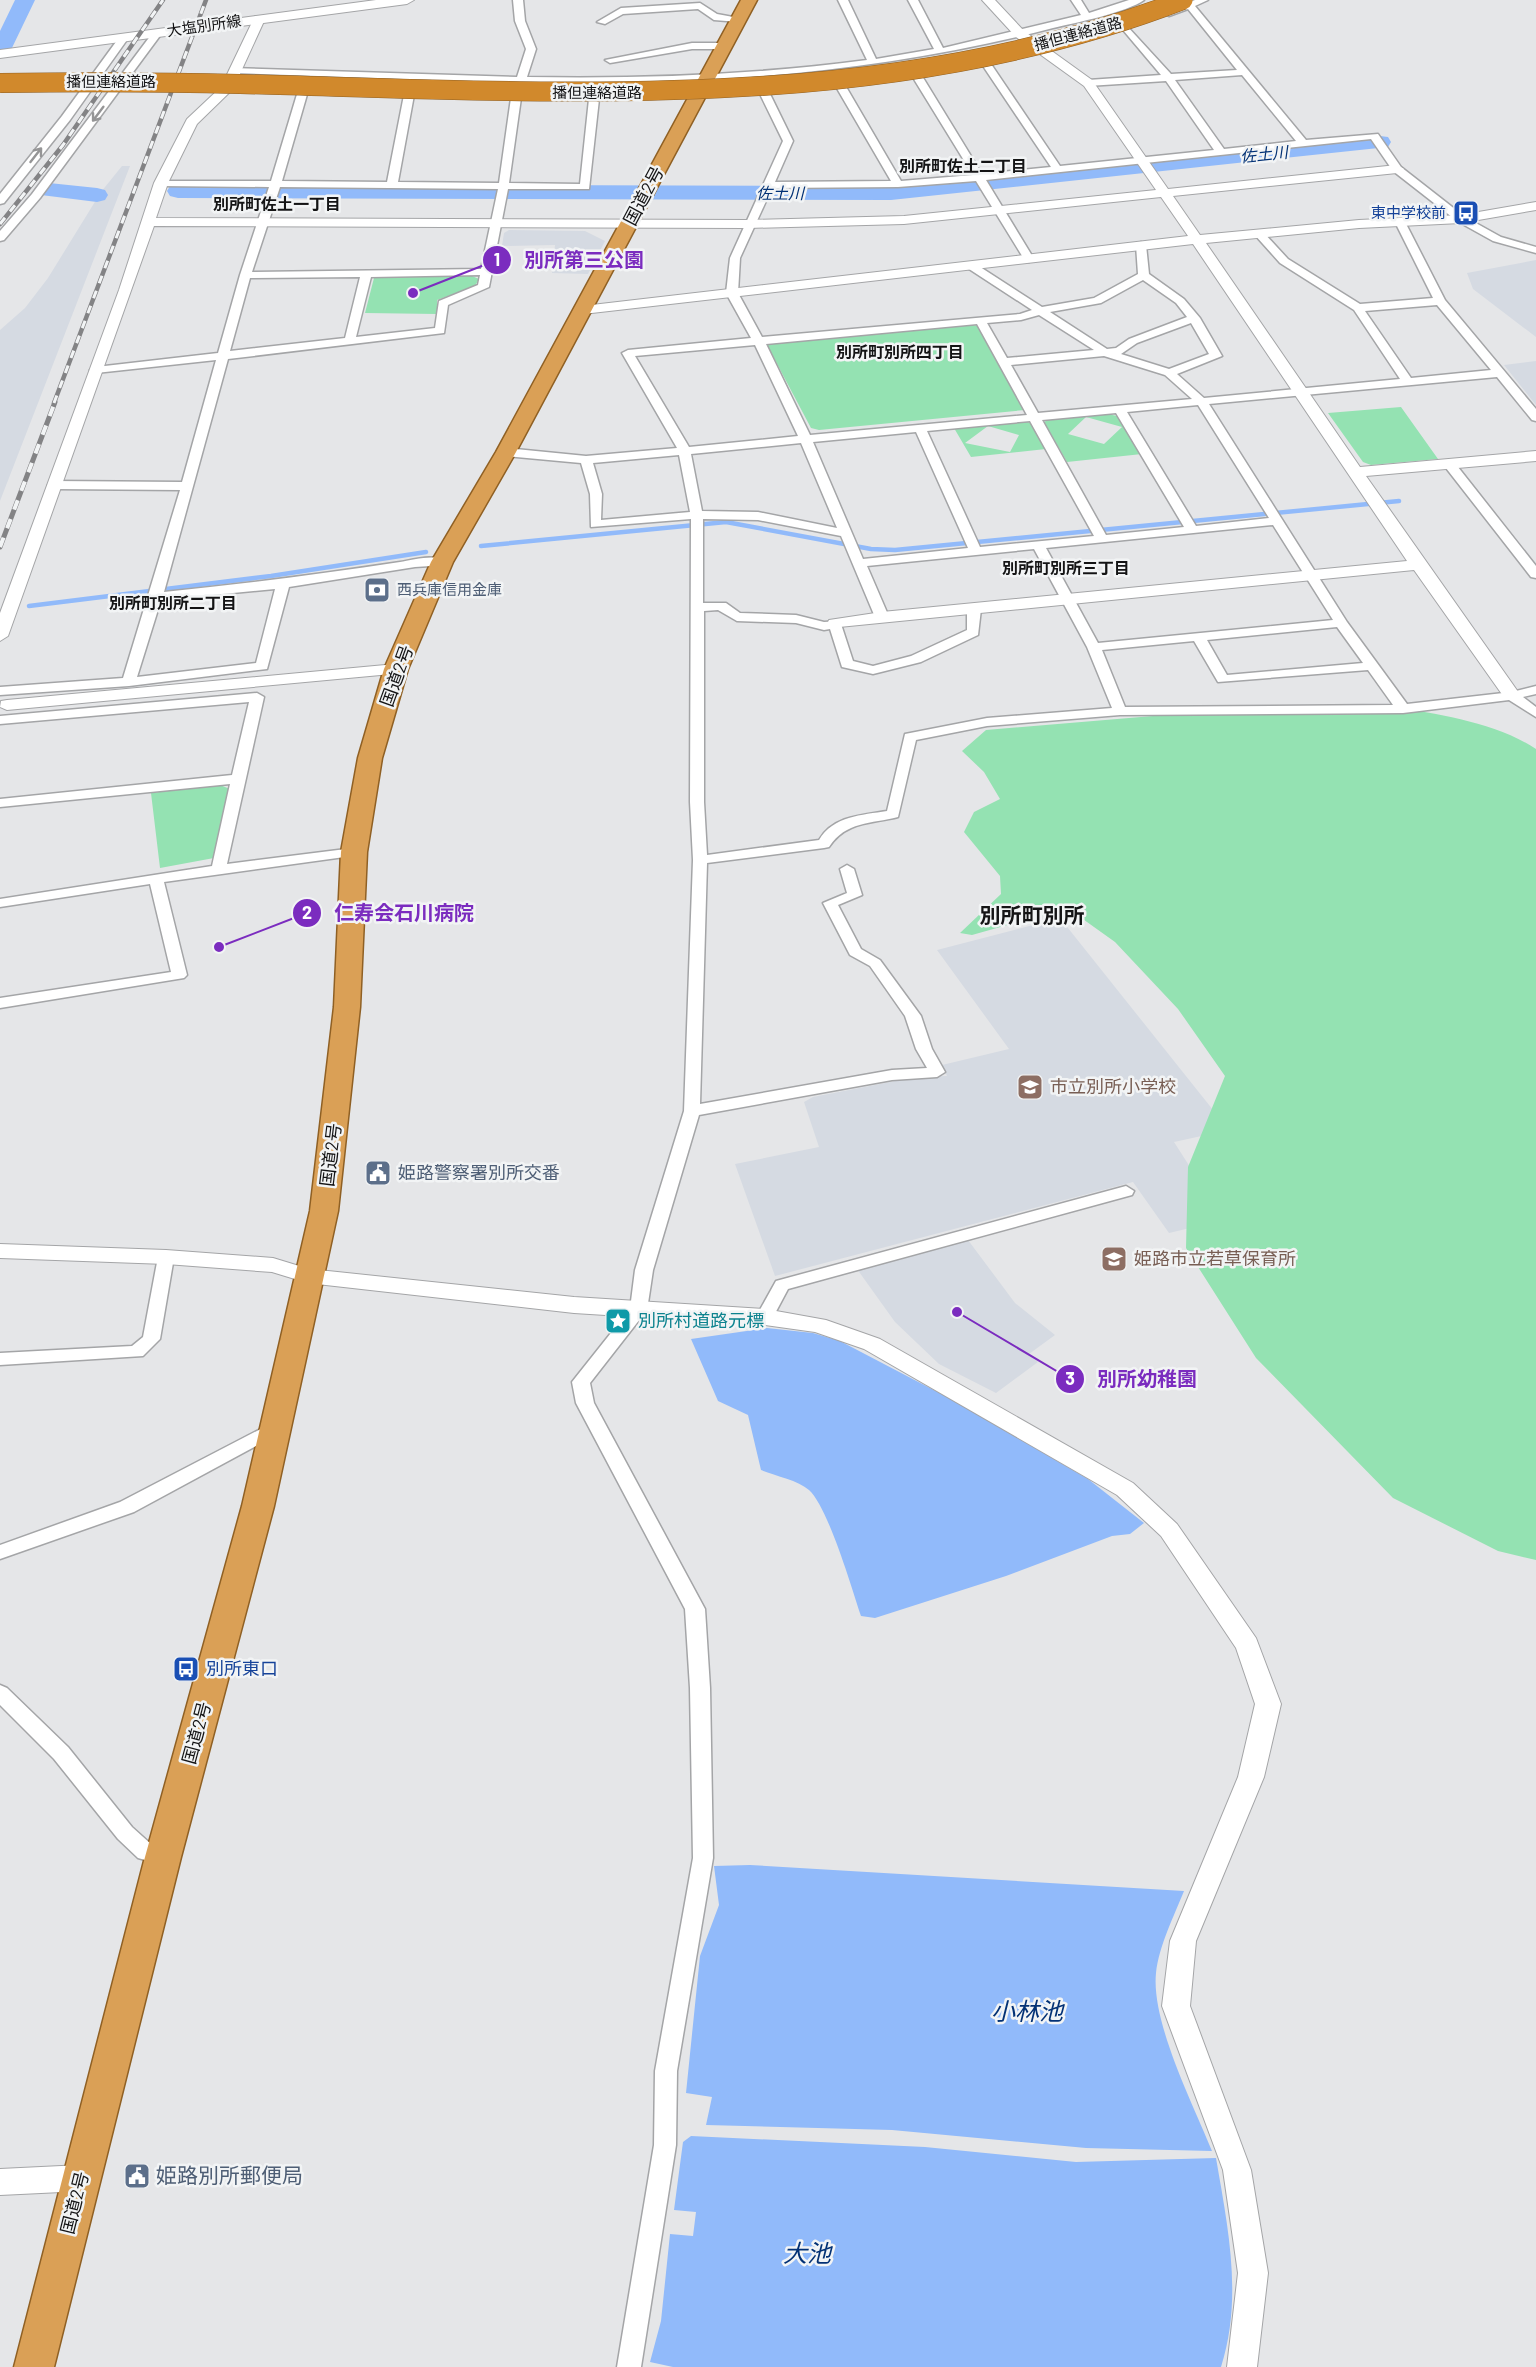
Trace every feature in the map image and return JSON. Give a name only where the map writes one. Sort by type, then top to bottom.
[{"type":"highway","name":"国道2号","points":[[34,2367],[163,1857],[258,1506],[324,1211],[334,1140],[347,1007],[354,852],[370,758],[396,669],[442,561],[506,452],[749,0]]},
{"type":"highway","name":"播但連絡道路","points":[[0,77],[215,76],[580,87],[738,81],[856,70],[964,53],[1067,30],[1159,0]]},
{"type":"highway","name":"播但連絡道路","points":[[0,83],[190,82],[592,94],[742,88],[863,77],[973,59],[1077,36],[1187,3]]},
{"type":"main road","name":"大塩別所線","points":[[0,54],[407,0]]},
{"type":"street","points":[[96,370],[440,331],[443,303],[483,287],[487,272],[503,189],[516,98],[531,49],[520,21],[518,0]]},
{"type":"street","points":[[843,0],[872,60]]},
{"type":"street","points":[[913,0],[939,50]]},
{"type":"street","points":[[988,0],[1020,34],[1088,83],[1195,241],[1301,390],[1418,566],[1512,696],[1536,713]]},
{"type":"street","points":[[1076,0],[1087,17]]},
{"type":"street","points":[[235,70],[523,80],[620,81],[707,78],[790,71],[939,50],[1020,34],[1087,17],[1139,0]]},
{"type":"street","points":[[227,89],[594,99],[764,92],[917,76],[986,63],[1126,28],[1187,3],[1203,0]]},
{"type":"street","points":[[1187,3],[1302,142]]},
{"type":"street","points":[[602,22],[621,11],[700,6],[714,17],[739,19]]},
{"type":"street","points":[[0,636],[150,222],[161,183],[192,122],[227,89],[259,19]]},
{"type":"street","points":[[1126,28],[1169,78],[1220,151]]},
{"type":"street","points":[[0,238],[36,196],[157,33]]},
{"type":"street","points":[[0,201],[66,118],[124,37]]},
{"type":"street","points":[[622,72],[606,56],[692,46],[724,46]]},
{"type":"street","points":[[986,63],[1057,169]]},
{"type":"street","points":[[1088,83],[1246,72]]},
{"type":"street","points":[[917,76],[1029,259]]},
{"type":"street","points":[[840,85],[898,184]]},
{"type":"street","points":[[129,682],[158,592],[245,275],[303,91]]},
{"type":"street","points":[[764,92],[788,141],[767,189],[748,224],[735,258],[732,293],[758,340],[805,438],[882,617]]},
{"type":"street","points":[[392,184],[409,95]]},
{"type":"street","points":[[161,183],[274,188],[392,184],[503,189],[585,187],[594,99]]},
{"type":"street","points":[[767,189],[980,182],[1057,169],[1143,164],[1220,151],[1374,136],[1397,169],[1461,219],[1497,239],[1536,250]]},
{"type":"street","points":[[150,222],[748,224],[904,220],[1397,169]]},
{"type":"street","points":[[583,310],[1141,245],[1400,222],[1461,219],[1536,206]]},
{"type":"street","points":[[1400,222],[1440,301],[1536,417]]},
{"type":"street","points":[[1259,234],[1284,261],[1358,308],[1408,381]]},
{"type":"street","points":[[1141,245],[1144,275],[1180,301],[1194,318],[1216,356],[1169,373]]},
{"type":"street","points":[[970,265],[1106,353],[1169,373],[1202,402],[1279,521],[1341,623],[1403,709]]},
{"type":"street","points":[[245,275],[487,272]]},
{"type":"street","points":[[350,340],[366,273]]},
{"type":"street","points":[[629,2367],[665,2145],[666,2071],[702,1858],[700,1688],[695,1609],[585,1403],[581,1382],[638,1310],[644,1270],[692,1110],[700,860],[697,802],[697,515],[684,449],[628,353],[1022,317],[1042,310],[1097,301],[1144,275]]},
{"type":"street","points":[[1358,308],[1440,301]]},
{"type":"street","points":[[1005,362],[1119,351],[1133,341],[1194,318]]},
{"type":"street","points":[[981,322],[1102,539]]},
{"type":"street","points":[[506,452],[586,460],[1033,416],[1202,402],[1301,390],[1501,373]]},
{"type":"street","points":[[1119,409],[1192,530]]},
{"type":"street","points":[[920,428],[975,551]]},
{"type":"street","points":[[1357,472],[1536,456]]},
{"type":"street","points":[[586,460],[596,494],[595,524],[697,515],[758,516],[846,533]]},
{"type":"street","points":[[1450,465],[1536,574]]},
{"type":"street","points":[[54,486],[187,486]]},
{"type":"street","points":[[860,563],[1279,521]]},
{"type":"street","points":[[1038,545],[1094,647],[1120,711]]},
{"type":"street","points":[[158,592],[283,584],[415,563],[442,561]]},
{"type":"street","points":[[698,607],[722,606],[737,617],[796,619],[824,626],[882,617],[1418,566]]},
{"type":"street","points":[[2,706],[129,682],[262,666],[283,584]]},
{"type":"street","points":[[835,624],[847,664],[873,670],[916,659],[973,632],[974,609]]},
{"type":"street","points":[[1094,647],[1341,623]]},
{"type":"street","points":[[1198,636],[1223,679],[1371,666]]},
{"type":"street","points":[[2,706],[396,669]]},
{"type":"street","points":[[700,860],[824,844],[838,825],[893,814],[910,737],[987,722],[1120,711],[1403,709],[1512,696],[1536,690]]},
{"type":"street","points":[[2,706],[257,697],[218,870]]},
{"type":"street","points":[[0,803],[238,779]]},
{"type":"street","points":[[0,903],[286,859],[354,852]]},
{"type":"street","points":[[692,1110],[892,1075],[937,1071],[924,1049],[913,1016],[875,963],[855,952],[830,903],[855,895],[847,869]]},
{"type":"street","points":[[0,1003],[179,975],[156,879]]},
{"type":"street","points":[[765,1317],[782,1285],[1126,1191]]},
{"type":"street","points":[[0,1251],[166,1257],[273,1265],[308,1276],[638,1310],[765,1317],[818,1325],[872,1344],[1125,1489],[1169,1530],[1247,1645],[1268,1704],[1251,1777],[1183,1941],[1176,2006],[1237,2170],[1253,2273],[1242,2367]]},
{"type":"street","points":[[0,1359],[137,1352],[151,1339],[166,1257]]},
{"type":"street","points":[[0,1552],[127,1507],[274,1428]]},
{"type":"street","points":[[0,1693],[61,1753],[125,1833],[145,1852],[163,1857]]},
{"type":"street","points":[[0,2182],[82,2178]]},
{"type":"shaded area","points":[[122,166],[130,166],[0,501],[0,330],[25,308],[48,278],[101,192]]},
{"type":"shaded area","points":[[509,230],[585,231],[605,241],[588,274],[552,273],[555,245],[502,246],[504,233]]},
{"type":"shaded area","points":[[1536,260],[1536,337],[1473,289],[1467,273]]},
{"type":"shaded area","points":[[1536,361],[1536,405],[1504,365]]},
{"type":"shaded area","name":"市立別所小学校","points":[[1060,918],[1229,1130],[1174,1142],[1224,1220],[1169,1233],[1133,1182],[775,1276],[735,1164],[819,1147],[804,1102],[813,1097],[916,1077],[947,1076],[942,1065],[1009,1049],[937,950]]},
{"type":"shaded area","points":[[968,1240],[1015,1303],[1055,1335],[1029,1354],[1038,1362],[996,1393],[939,1364],[895,1322],[857,1269]]},
{"type":"green space","points":[[379,276],[472,276],[479,279],[475,286],[437,300],[437,314],[365,313],[374,278]]},
{"type":"green space","points":[[973,325],[981,327],[1025,410],[819,430],[811,428],[767,345],[773,341]]},
{"type":"green space","points":[[1401,407],[1438,459],[1371,465],[1363,462],[1328,413]]},
{"type":"green space","points":[[1108,414],[1117,416],[1142,454],[1067,462],[1044,422],[1050,419]],"holes":[[[1086,417],[1122,427],[1104,444],[1068,434]]]},
{"type":"green space","points":[[1023,420],[1032,424],[1046,449],[971,457],[954,428]],"holes":[[[988,426],[1019,435],[1010,452],[965,443]]]},
{"type":"green space","points":[[1392,706],[1448,716],[1485,726],[1503,732],[1536,749],[1536,1560],[1498,1551],[1393,1498],[1256,1358],[1186,1248],[1188,1167],[1225,1076],[1178,1009],[1115,942],[1073,912],[1054,912],[972,935],[960,933],[1001,894],[1000,876],[964,832],[974,812],[1000,799],[984,772],[962,751],[986,730],[1248,708]]},
{"type":"green space","points":[[220,785],[230,789],[214,858],[160,868],[151,793]]},
{"type":"water","points":[[767,1328],[813,1333],[840,1341],[949,1398],[1088,1479],[1144,1523],[1130,1534],[1112,1536],[1006,1576],[875,1618],[861,1616],[839,1549],[816,1499],[809,1490],[799,1484],[761,1470],[748,1415],[718,1401],[691,1339]]},
{"type":"water","name":"小林池","points":[[750,1865],[1184,1891],[1160,1952],[1156,1973],[1156,1993],[1160,2015],[1175,2063],[1212,2151],[1086,2148],[892,2130],[706,2125],[712,2097],[686,2093],[700,1956],[719,1905],[714,1866]]},
{"type":"water","name":"大池","points":[[691,2136],[925,2147],[1076,2162],[1216,2158],[1229,2237],[1232,2289],[1228,2341],[1221,2367],[673,2367],[650,2362],[661,2321],[670,2234],[693,2236],[696,2212],[674,2210],[683,2142]]},
{"type":"waterway","points":[[0,52],[25,0]]},
{"type":"waterway","name":"佐土川","points":[[178,191],[891,193],[1380,142]]},
{"type":"waterway","name":"佐土川","points":[[49,190],[97,195]]},
{"type":"waterway","points":[[481,546],[726,522],[871,549],[895,550],[1399,501]]},
{"type":"waterway","points":[[29,606],[271,576],[426,552]]},
{"type":"railway","points":[[0,224],[63,145],[163,0]]},
{"type":"railway","points":[[54,403],[206,0]]},
{"type":"railway","points":[[0,547],[55,402]]},
{"type":"place","name":"東中学校前","points":[[1466,213]]},
{"type":"place","name":"別所第三公園","points":[[413,293]]},
{"type":"place","name":"西兵庫信用金庫","points":[[377,590]]},
{"type":"place","name":"仁寿会石川病院","points":[[219,947]]},
{"type":"place","name":"市立別所小学校","points":[[1030,1087]]},
{"type":"place","name":"姫路警察署別所交番","points":[[378,1173]]},
{"type":"place","name":"姫路市立若草保育所","points":[[1114,1259]]},
{"type":"place","name":"別所幼稚園","points":[[957,1312]]},
{"type":"place","name":"別所村道路元標","points":[[618,1321]]},
{"type":"place","name":"別所東口","points":[[186,1669]]},
{"type":"place","name":"姫路別所郵便局","points":[[137,2176]]},
{"type":"district","name":"別所町佐土二丁目","points":[[963,166]]},
{"type":"district","name":"別所町佐土一丁目","points":[[277,204]]},
{"type":"district","name":"別所町別所四丁目","points":[[900,352]]},
{"type":"district","name":"別所町別所三丁目","points":[[1066,568]]},
{"type":"district","name":"別所町別所二丁目","points":[[173,603]]},
{"type":"district","name":"別所町別所","points":[[1032,916]]}]
